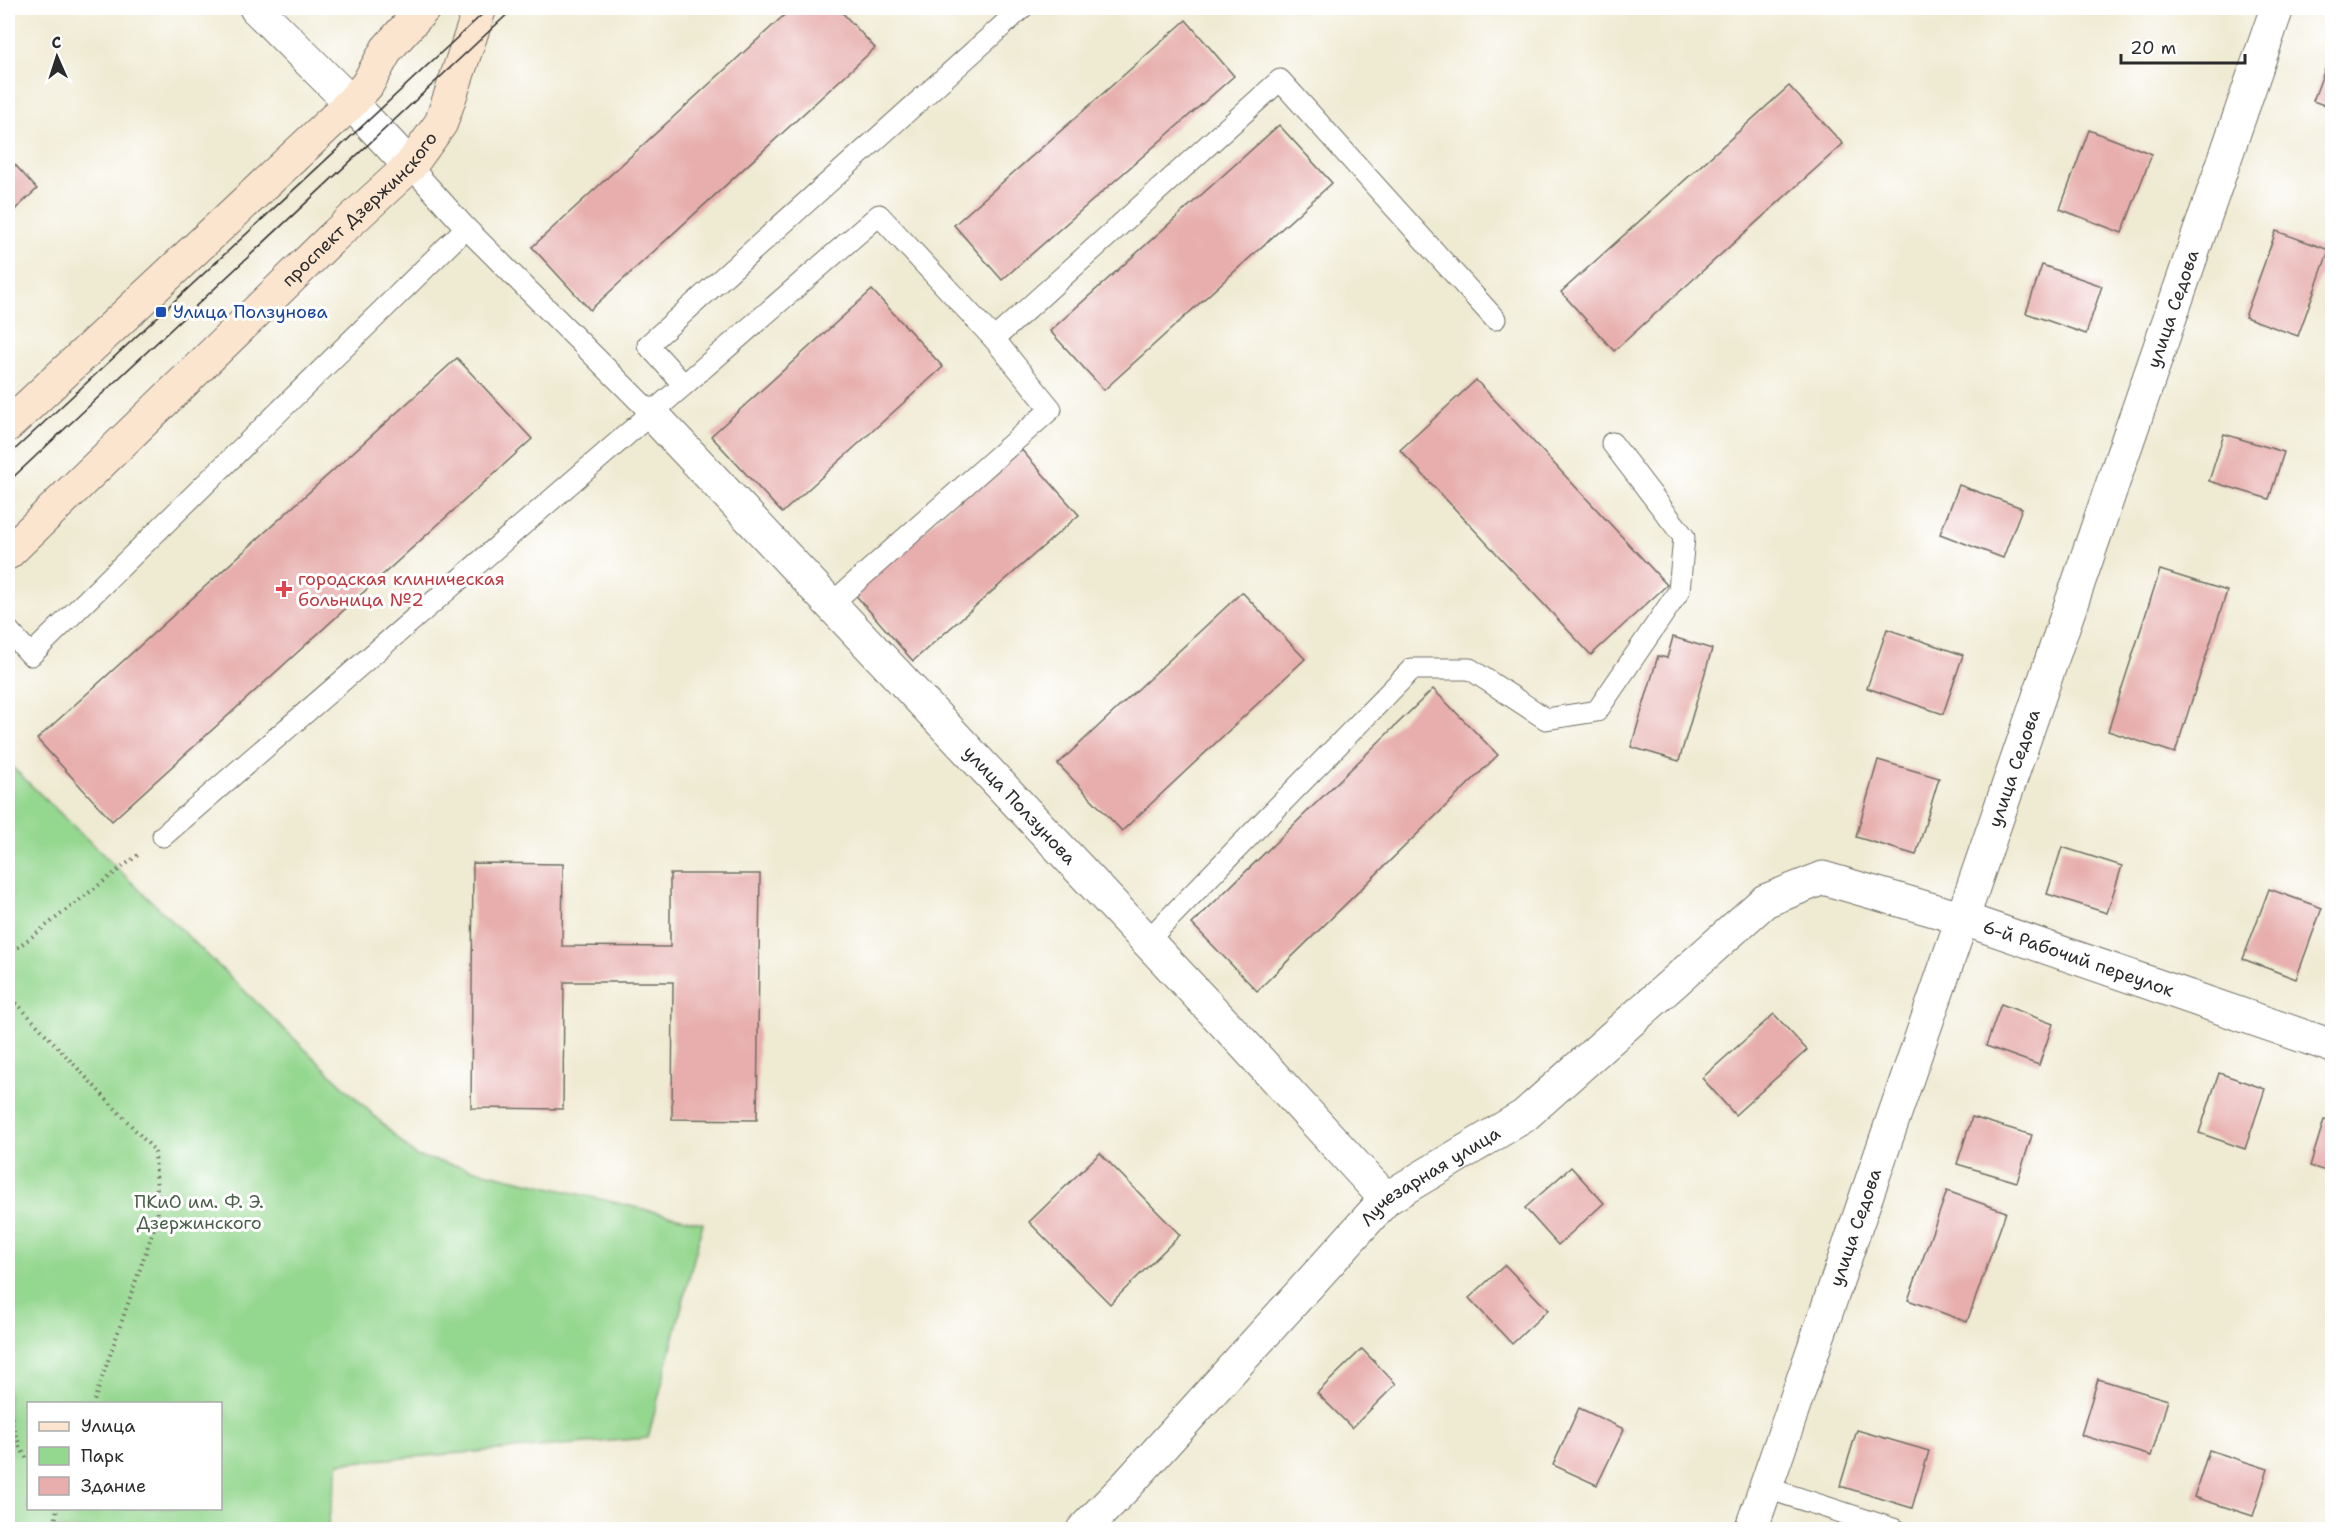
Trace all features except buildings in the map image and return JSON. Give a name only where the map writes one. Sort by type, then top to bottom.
[{"type":"main road","points":[[8,425],[351,103],[367,86],[387,49],[424,8]]},
{"type":"main road","name":"проспект Дзержинского","points":[[8,553],[333,237],[410,166],[441,123],[480,8]]},
{"type":"street","points":[[256,8],[410,166]]},
{"type":"street","name":"улица Седова","points":[[1751,1530],[2277,8]]},
{"type":"street","name":"улица Ползунова","points":[[652,414],[1386,1199]]},
{"type":"street","name":"6-й Рабочий переулок","points":[[1823,878],[1961,918],[2332,1046]]},
{"type":"street","name":"Лучезарная улица","points":[[1083,1530],[1127,1485],[1386,1199],[1524,1116],[1765,901],[1823,878]]},
{"type":"lane","points":[[684,385],[648,345],[1022,8]]},
{"type":"lane","points":[[994,339],[1280,80],[1495,319]]},
{"type":"lane","points":[[410,166],[466,228],[652,414]]},
{"type":"lane","points":[[163,836],[879,215],[994,339],[1051,409],[831,604]]},
{"type":"lane","points":[[8,630],[31,655],[466,228]]},
{"type":"lane","points":[[1147,941],[1413,669],[1470,669],[1546,719],[1597,711],[1679,591],[1684,537],[1612,443]]},
{"type":"lane","points":[[1764,1487],[1896,1530]]},
{"type":"path","points":[[8,955],[163,836]]},
{"type":"path","points":[[8,994],[155,1151],[158,1217],[94,1402]]},
{"type":"path","points":[[8,1406],[20,1448],[27,1459]]},
{"type":"path","points":[[54,1530],[57,1510]]},
{"type":"green space","name":"ПКиО им. Ф. Э. Дзержинского","points":[[8,763],[416,1156],[703,1223],[648,1438],[339,1463],[327,1529],[8,1529]]},
{"type":"tram line","points":[[8,456],[489,8]]},
{"type":"tram line","points":[[8,482],[514,8]]},
{"type":"place","name":"Улица Ползунова","points":[[161,312]]},
{"type":"place","name":"городская клиническая больница №2","points":[[284,589]]}]
